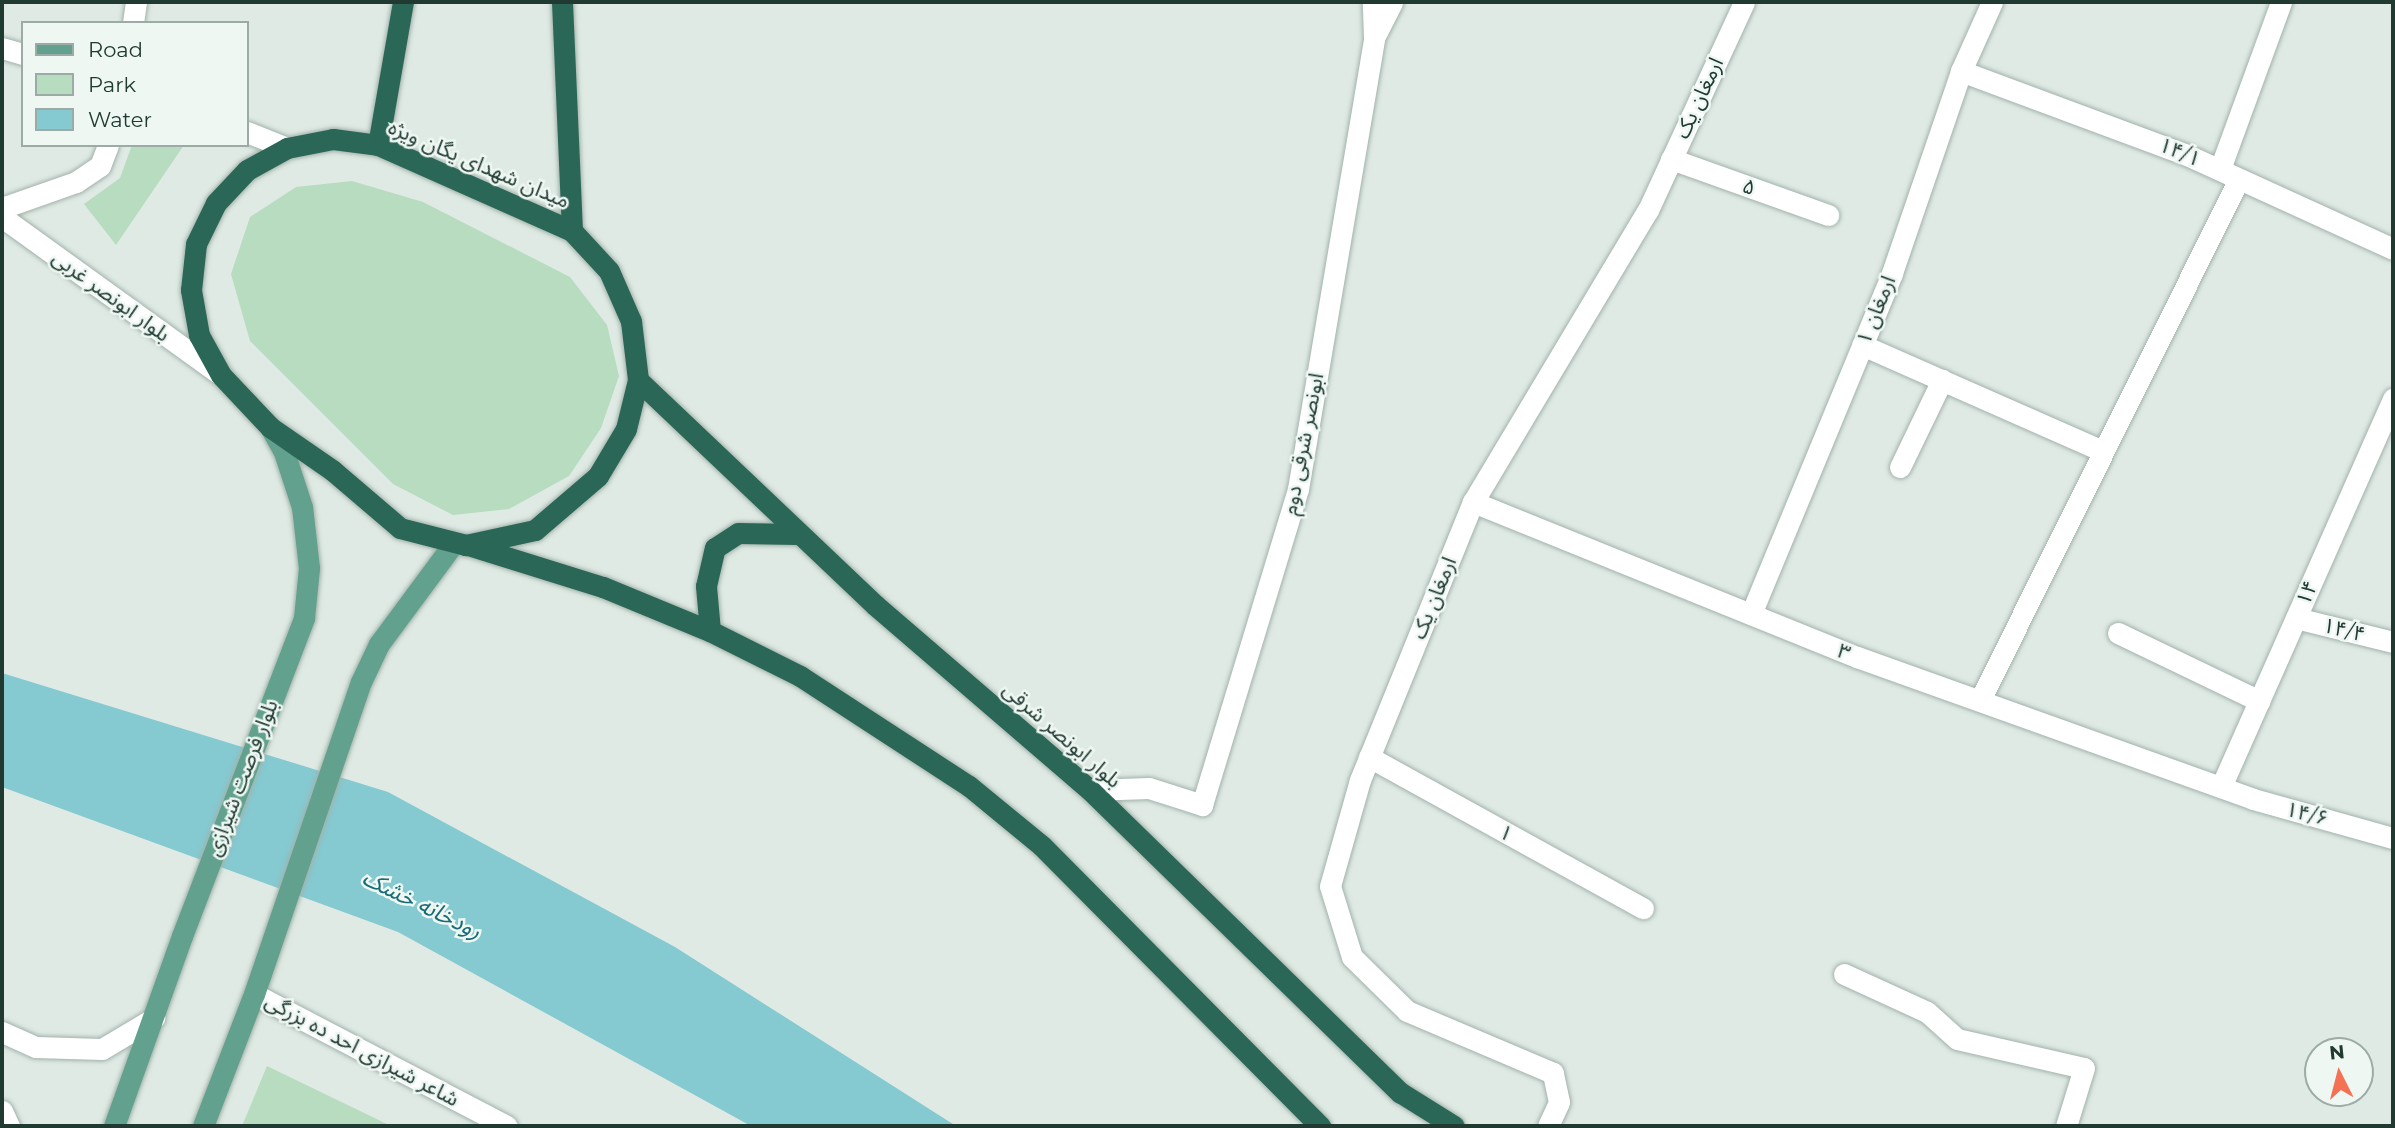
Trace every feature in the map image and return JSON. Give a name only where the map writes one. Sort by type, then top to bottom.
[{"type":"highway","points":[[378,145],[403,2]]},
{"type":"highway","points":[[562,2],[572,231]]},
{"type":"highway","name":"میدان شهدای یگان ویژه","points":[[333,139],[378,145],[572,231],[609,271],[631,321],[638,380],[625,429],[598,476],[535,530],[459,544],[400,528],[332,470],[270,427],[221,375],[199,335],[191,290],[196,244],[216,203],[247,170],[287,148],[333,139]]},
{"type":"highway","name":"بلوار ابونصر شرقی","points":[[638,380],[797,534],[1090,790],[1401,1093],[1454,1126]]},
{"type":"highway","points":[[710,631],[706,586],[715,548],[738,533],[797,534]]},
{"type":"highway","points":[[459,544],[603,587],[710,631],[800,676],[969,786],[1042,846],[1320,1126]]},
{"type":"main road","name":"بلوار فرصت شیرازی","points":[[114,1126],[182,936],[304,618],[309,590],[307,543],[294,480],[270,427]]},
{"type":"main road","points":[[203,1126],[254,994],[361,682],[379,644],[459,544]]},
{"type":"street","points":[[133,21],[136,2]]},
{"type":"street","name":"ابونصر شرقی دوم","points":[[1090,790],[1149,788],[1202,805],[1298,489],[1374,38],[1373,2]]},
{"type":"street","points":[[1374,38],[1392,2]]},
{"type":"street","name":"ارمغان یک","points":[[1548,1126],[1559,1102],[1553,1073],[1407,1011],[1352,957],[1329,886],[1369,757],[1473,502],[1648,210],[1744,2]]},
{"type":"street","name":"ارمغان ۱","points":[[1751,614],[1862,345],[1961,71],[1992,2]]},
{"type":"street","points":[[1980,701],[2102,451],[2230,174],[2281,2]]},
{"type":"street","points":[[2,48],[21,53]]},
{"type":"street","name":"۱۴/۱","points":[[1961,71],[2101,120],[2230,174],[2393,249]]},
{"type":"street","points":[[248,132],[287,148]]},
{"type":"street","points":[[2,208],[76,182],[100,166],[107,147]]},
{"type":"street","name":"۵","points":[[1671,159],[1828,215]]},
{"type":"street","name":"بلوار ابونصر غربی","points":[[2,217],[221,375]]},
{"type":"street","points":[[1862,345],[2102,451]]},
{"type":"street","points":[[1900,467],[1942,380]]},
{"type":"street","name":"۱۴","points":[[2221,787],[2393,398]]},
{"type":"street","name":"۳","points":[[1473,502],[1751,614],[1980,701],[2221,787]]},
{"type":"street","name":"۱۴/۴","points":[[2296,618],[2393,642]]},
{"type":"street","points":[[2118,633],[2259,701]]},
{"type":"street","name":"۱","points":[[1369,757],[1643,908]]},
{"type":"street","name":"۱۴/۶","points":[[2221,787],[2393,838]]},
{"type":"street","points":[[1844,974],[1927,1013],[1957,1039],[2084,1068],[2066,1126]]},
{"type":"street","name":"شاعر شیرازی احد ده بزرگی","points":[[254,994],[507,1126]]},
{"type":"street","points":[[2,1032],[36,1047],[102,1049],[154,1018]]},
{"type":"street","points":[[2,1111],[9,1126]]},
{"type":"green space","points":[[131,147],[183,147],[116,245],[84,204],[120,178]]},
{"type":"green space","points":[[352,181],[423,202],[570,277],[607,325],[619,376],[601,428],[569,476],[509,509],[453,515],[393,484],[250,341],[231,274],[250,217],[296,187]]},
{"type":"green space","points":[[267,1066],[391,1126],[242,1126]]},
{"type":"water","name":"رودخانه خشک","points":[[2,673],[388,792],[675,947],[956,1126],[751,1126],[398,932],[2,787]]}]
